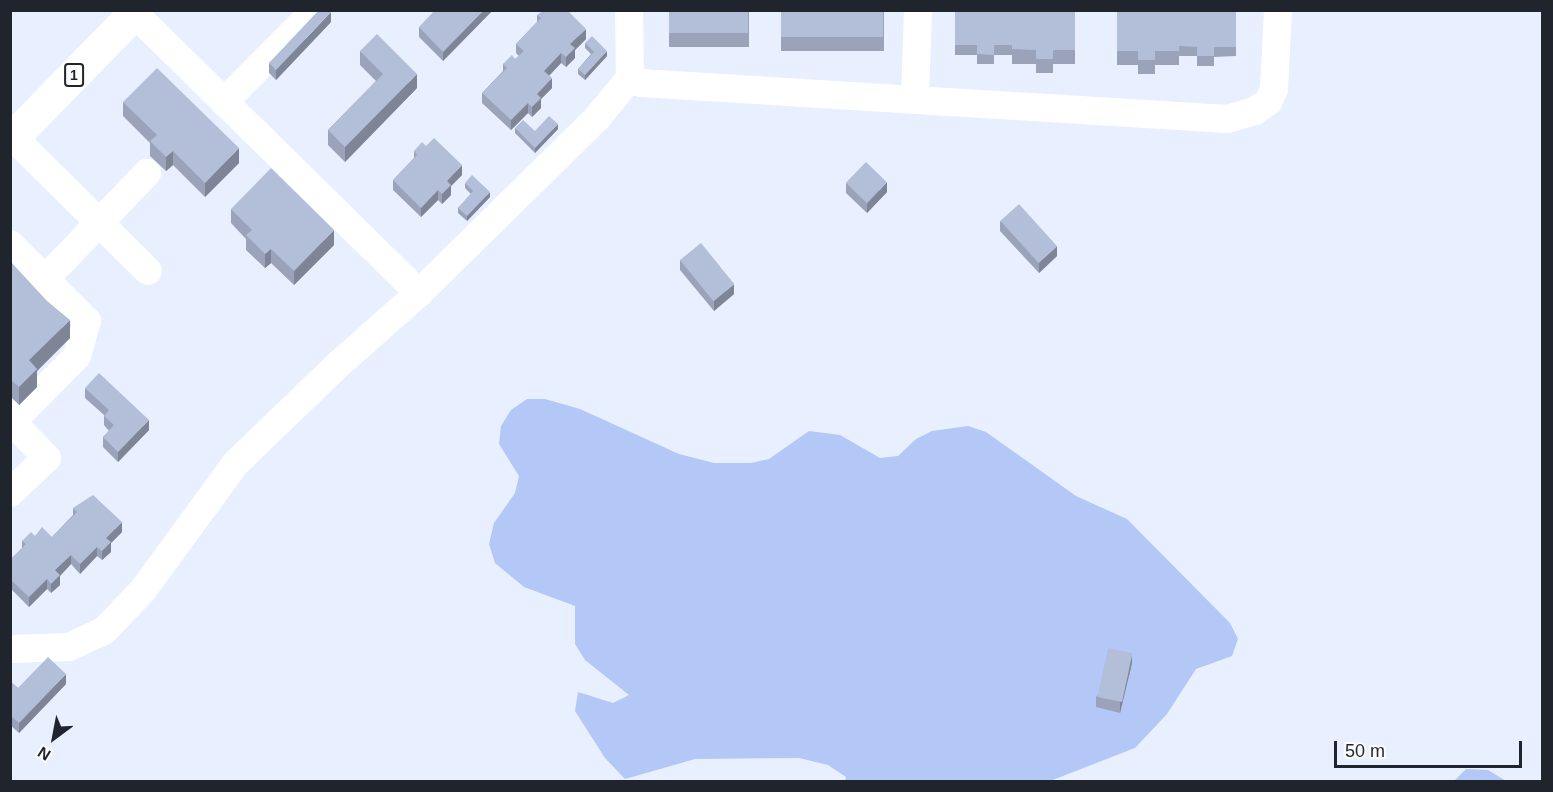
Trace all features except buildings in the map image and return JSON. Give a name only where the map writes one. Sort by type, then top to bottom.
[{"type":"main road","name":"1","points":[[12,138],[136,12]]},
{"type":"street","points":[[224,102],[315,10]]},
{"type":"street","points":[[10,649],[69,647],[104,631],[143,591],[236,463],[340,363],[419,293],[597,118],[630,78],[629,10]]},
{"type":"street","points":[[915,99],[918,10]]},
{"type":"street","points":[[630,78],[641,83],[1227,119],[1255,111],[1268,102],[1274,89],[1278,10]]},
{"type":"street","points":[[136,12],[224,102],[419,293]]},
{"type":"street","points":[[12,138],[148,271]]},
{"type":"street","points":[[46,278],[147,173]]},
{"type":"street","points":[[10,244],[87,321],[77,356],[12,422],[47,458],[10,492]]},
{"type":"shaded area","points":[[527,399],[545,399],[580,409],[679,454],[714,463],[751,463],[769,459],[809,431],[840,435],[880,458],[898,456],[916,439],[932,431],[968,426],[986,432],[1076,496],[1127,519],[1230,623],[1238,639],[1232,656],[1196,669],[1167,714],[1135,748],[1050,781],[845,781],[846,777],[828,765],[799,758],[695,759],[625,779],[605,758],[575,711],[578,692],[613,703],[629,695],[585,660],[575,644],[575,606],[524,587],[495,563],[489,544],[494,523],[515,493],[519,476],[499,444],[501,426],[511,410]]},
{"type":"shaded area","points":[[1466,769],[1488,770],[1506,781],[1454,781]]}]
